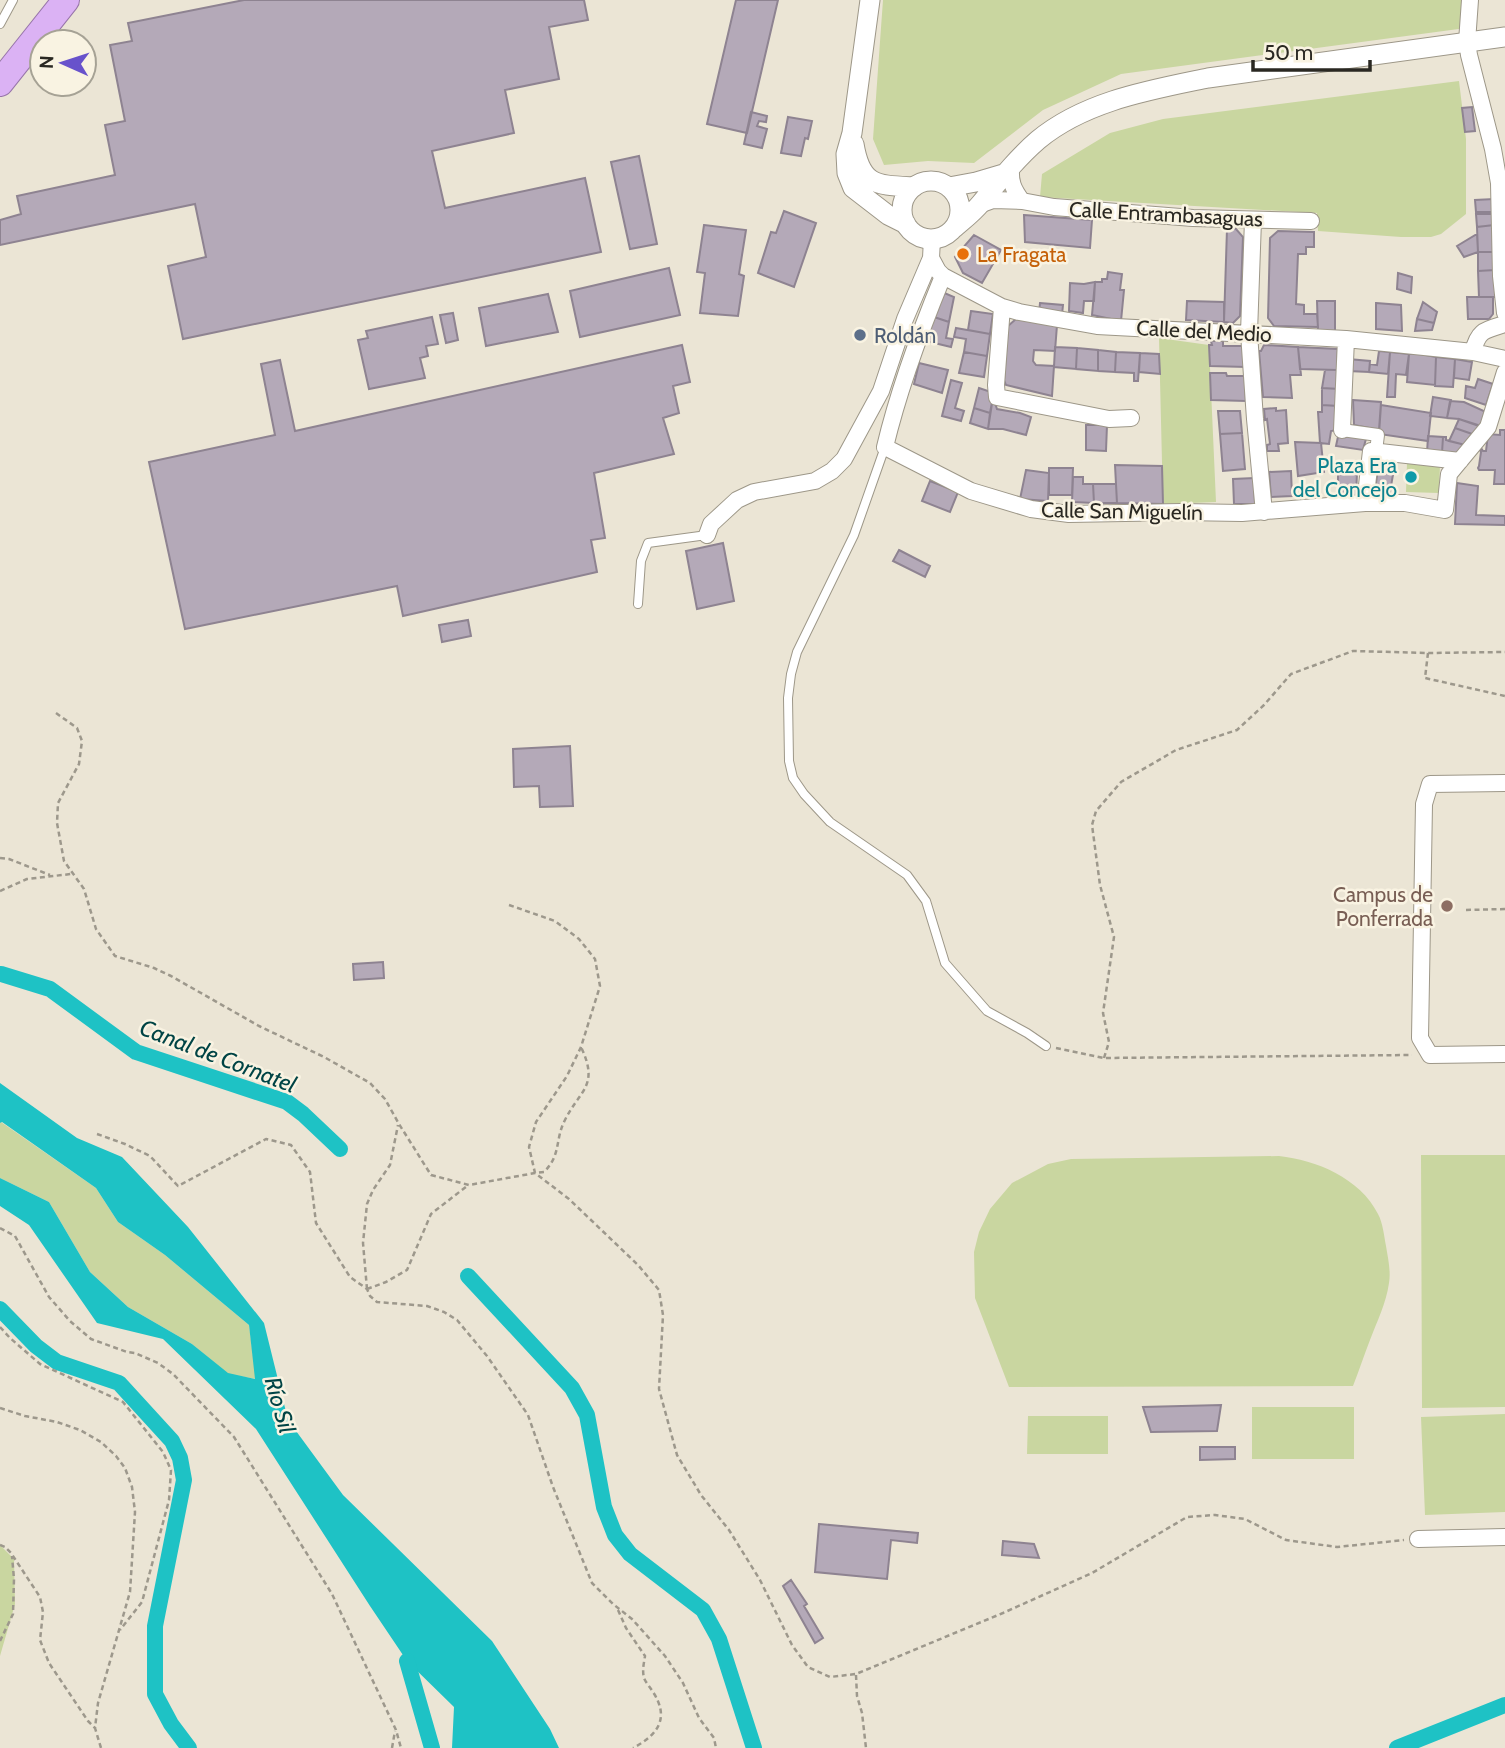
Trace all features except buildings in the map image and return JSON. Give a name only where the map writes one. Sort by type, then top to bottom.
[{"type":"highway","points":[[0,83],[66,0]]},
{"type":"street","points":[[870,0],[852,133],[846,154],[847,173],[853,188],[888,215],[906,225]]},
{"type":"street","points":[[1470,0],[1467,42],[1499,152],[1501,276],[1505,313]]},
{"type":"street","points":[[707,535],[711,524],[737,500],[754,492],[815,481],[844,460],[881,391],[931,249],[979,205],[997,177],[1040,139],[1092,108],[1160,88],[1208,78],[1505,37]]},
{"type":"street","points":[[852,133],[857,162],[863,174],[875,182],[914,187]]},
{"type":"street","points":[[949,187],[997,177],[1010,180],[1021,201]]},
{"type":"street","name":"Calle Entrambasaguas","points":[[997,177],[1007,195],[1021,201]]},
{"type":"street","points":[[885,447],[894,408],[943,276],[937,271],[931,249],[906,225],[902,210],[906,195],[914,187],[929,181],[949,187],[959,205],[958,219],[953,229]]},
{"type":"street","name":"Calle Entrambasaguas","points":[[979,205],[993,200],[1021,201],[1054,207],[1193,218],[1311,220]]},
{"type":"street","points":[[1252,220],[1249,333],[1265,512]]},
{"type":"street","name":"Calle del Medio","points":[[943,276],[1002,307],[1097,326],[1346,339],[1473,352],[1505,359]]},
{"type":"street","points":[[1002,307],[997,397],[1109,419],[1131,418]]},
{"type":"street","points":[[1473,352],[1476,339],[1487,329],[1505,324]]},
{"type":"street","points":[[1346,339],[1342,430],[1378,435],[1376,451]]},
{"type":"street","points":[[1460,461],[1371,451],[1365,503],[1405,503],[1445,510],[1449,474],[1460,461],[1488,427],[1505,372]]},
{"type":"street","name":"Calle San Miguelín","points":[[885,447],[971,491],[1031,509],[1069,514],[1242,513],[1365,503]]},
{"type":"street","points":[[1505,783],[1430,784],[1424,804],[1420,1038],[1430,1055],[1505,1054]]},
{"type":"street","points":[[1418,1539],[1505,1537]]},
{"type":"lane","points":[[0,24],[13,0]]},
{"type":"lane","points":[[885,447],[854,535],[797,652],[791,674],[788,717],[789,761],[793,778],[830,822],[907,875],[926,901],[945,963],[987,1010],[1046,1046]]},
{"type":"lane","points":[[638,604],[641,561],[648,542],[707,535]]},
{"type":"path","points":[[1104,1058],[1109,1042],[1103,1013],[1114,937],[1100,885],[1092,825],[1096,811],[1121,782],[1175,750],[1237,730],[1291,674],[1353,651],[1505,652]]},
{"type":"path","points":[[1427,653],[1425,678],[1505,696]]},
{"type":"path","points":[[56,713],[77,728],[82,741],[79,764],[58,803],[57,823],[64,862],[84,889],[96,929],[115,956],[171,976],[259,1026],[370,1083],[385,1099],[431,1175],[469,1185],[544,1172],[554,1162],[563,1123],[584,1093],[589,1076],[581,1047]]},
{"type":"path","points":[[0,858],[53,876]]},
{"type":"path","points":[[0,891],[27,878],[72,874]]},
{"type":"path","points":[[509,905],[555,921],[579,939],[595,959],[600,986],[581,1047],[567,1076],[536,1122],[530,1147],[536,1173],[638,1265],[659,1290],[663,1315],[659,1389],[677,1455],[701,1495],[729,1530],[748,1560],[792,1645],[808,1667],[830,1677],[856,1674],[1003,1614],[1092,1573],[1187,1517],[1215,1515],[1245,1519],[1286,1541],[1338,1547],[1418,1539]]},
{"type":"path","points":[[1466,910],[1505,909]]},
{"type":"path","points":[[1046,1046],[1104,1058],[1430,1055]]},
{"type":"path","points":[[398,1124],[390,1165],[367,1204],[363,1243],[370,1296],[377,1302],[427,1306],[444,1312],[457,1320],[487,1356],[528,1415],[553,1487],[592,1583],[632,1619],[665,1656],[683,1683],[699,1718],[714,1738],[716,1748]]},
{"type":"path","points":[[97,1134],[150,1156],[178,1186],[266,1139],[291,1145],[310,1172],[316,1223],[350,1277],[367,1289]]},
{"type":"path","points":[[367,1289],[407,1270],[431,1214],[469,1185]]},
{"type":"path","points":[[0,1228],[15,1236],[49,1297],[91,1339],[158,1363],[210,1410],[234,1437],[332,1594],[396,1730],[401,1748]]},
{"type":"path","points":[[0,1327],[40,1364],[123,1402],[163,1452],[171,1470],[169,1500],[142,1602],[118,1633]]},
{"type":"path","points":[[0,1408],[57,1422],[80,1430],[101,1442],[125,1468],[132,1487],[135,1512],[131,1592],[99,1703],[95,1728]]},
{"type":"path","points":[[0,1545],[11,1553],[40,1597],[43,1612],[40,1640],[49,1663],[95,1728],[102,1748]]},
{"type":"path","points":[[0,1641],[13,1614],[14,1579],[11,1553]]},
{"type":"path","points":[[616,1607],[645,1656],[645,1681],[654,1692],[662,1712],[657,1731],[632,1748]]},
{"type":"path","points":[[856,1674],[866,1748]]},
{"type":"path","points":[[391,1748],[396,1730]]},
{"type":"green space","points":[[883,0],[1468,0],[1466,28],[1121,74],[1043,110],[974,163],[928,161],[884,165],[873,139]]},
{"type":"green space","points":[[1459,81],[1466,139],[1466,214],[1441,234],[1431,237],[1318,231],[1317,213],[1040,197],[1042,174],[1110,133],[1163,119]]},
{"type":"green space","points":[[1159,338],[1209,345],[1216,502],[1163,504]]},
{"type":"green space","points":[[1407,463],[1440,465],[1439,493],[1406,492]]},
{"type":"green space","points":[[1,1122],[96,1188],[118,1222],[165,1255],[249,1325],[256,1379],[228,1374],[192,1344],[128,1307],[90,1272],[49,1202],[0,1178]]},
{"type":"green space","points":[[1421,1155],[1505,1155],[1505,1407],[1422,1408]]},
{"type":"green space","points":[[1279,1156],[1322,1167],[1349,1181],[1370,1201],[1381,1221],[1389,1264],[1389,1283],[1384,1305],[1353,1386],[1009,1387],[975,1298],[974,1252],[979,1232],[990,1209],[1012,1183],[1048,1164],[1071,1159]]},
{"type":"green space","points":[[1252,1407],[1354,1407],[1354,1459],[1252,1459]]},
{"type":"green space","points":[[1505,1414],[1505,1512],[1425,1515],[1421,1417]]},
{"type":"green space","points":[[1028,1416],[1108,1416],[1108,1454],[1027,1454]]},
{"type":"green space","points":[[0,1545],[14,1559],[15,1604],[0,1656]]},
{"type":"water","name":"Río Sil","points":[[0,1083],[77,1138],[122,1157],[188,1227],[264,1323],[288,1420],[343,1495],[492,1641],[550,1729],[559,1748],[452,1748],[454,1707],[407,1661],[256,1429],[163,1339],[97,1323],[29,1225],[0,1206],[0,1178],[49,1202],[90,1272],[128,1307],[192,1344],[228,1373],[255,1379],[249,1325],[165,1255],[118,1222],[96,1188],[0,1123]]},
{"type":"waterway","name":"Canal de Cornatel","points":[[1,974],[50,989],[136,1052],[287,1102],[340,1149]]},
{"type":"waterway","name":"Canal de Cornatel","points":[[468,1276],[572,1388],[587,1415],[604,1507],[615,1535],[630,1554],[703,1610],[719,1639],[754,1748]]},
{"type":"waterway","points":[[0,1309],[36,1346],[57,1362],[119,1383],[172,1441],[180,1458],[184,1480],[155,1626],[155,1694],[171,1724],[189,1748]]},
{"type":"waterway","points":[[407,1661],[432,1748]]},
{"type":"waterway","name":"Canal de Cornatel","points":[[1397,1748],[1505,1705]]},
{"type":"place","name":"La Fragata","points":[[963,254]]},
{"type":"place","name":"Roldán","points":[[860,335]]},
{"type":"place","name":"Plaza Era del Concejo","points":[[1411,477]]},
{"type":"place","name":"Campus de Ponferrada","points":[[1447,906]]}]
